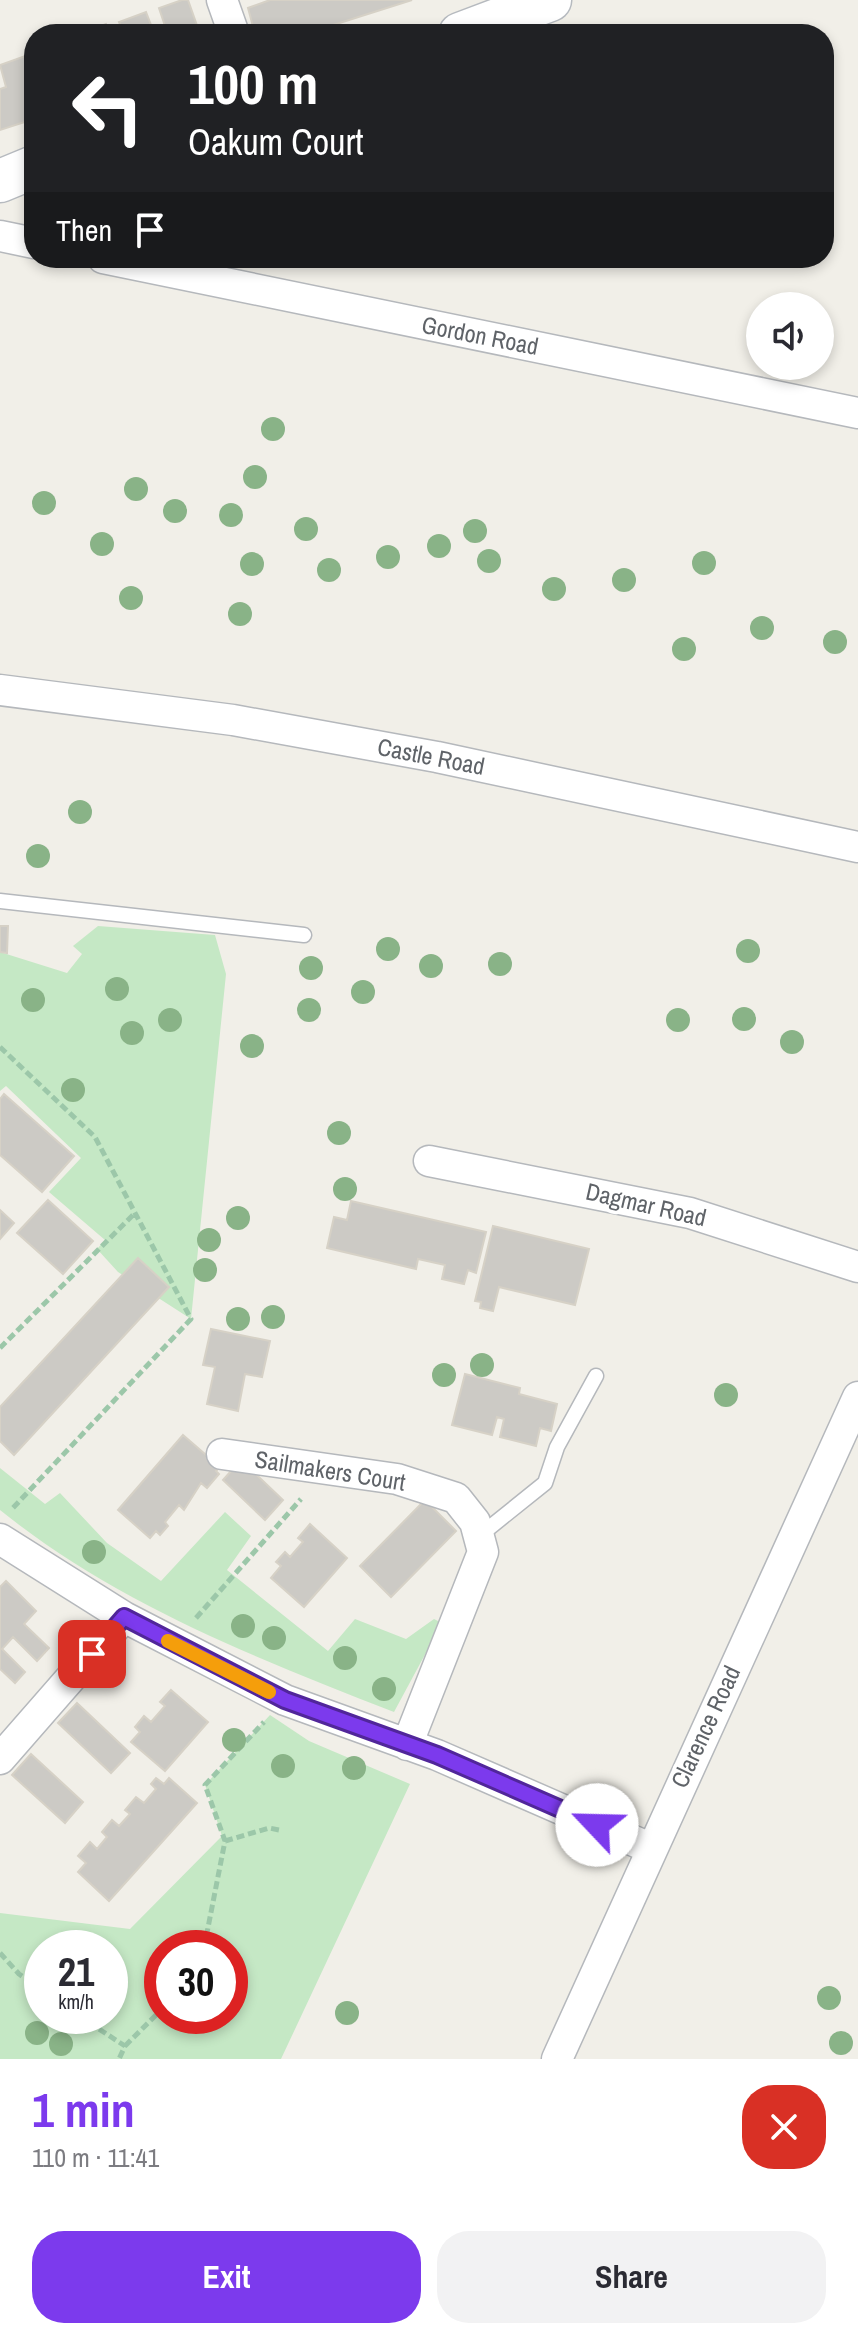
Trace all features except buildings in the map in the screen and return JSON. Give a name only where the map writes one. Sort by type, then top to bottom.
[{"type":"street","points":[[222,0],[230,24]]},
{"type":"street","points":[[486,24],[550,0]]},
{"type":"street","points":[[0,181],[24,171]]},
{"type":"street","points":[[0,236],[24,241]]},
{"type":"street","name":"Gordon Road","points":[[152,268],[858,413]]},
{"type":"street","name":"Castle Road","points":[[0,690],[233,720],[437,757],[858,847]]},
{"type":"street","name":"Dagmar Road","points":[[429,1161],[690,1213],[858,1267]]},
{"type":"street","name":"Clarence Road","points":[[557,2059],[650,1848],[858,1397]]},
{"type":"street","name":"Sailmakers Court","points":[[222,1454],[397,1479],[456,1498],[475,1522],[478,1536]]},
{"type":"street","points":[[407,1745],[483,1552],[478,1536]]},
{"type":"street","points":[[0,1539],[124,1617],[285,1700],[437,1755],[650,1848]]},
{"type":"street","points":[[0,1759],[124,1617]]},
{"type":"lane","points":[[0,901],[304,935]]},
{"type":"lane","points":[[478,1536],[545,1483],[557,1447],[596,1376]]},
{"type":"path","points":[[0,1047],[95,1137],[191,1319],[0,1522]]},
{"type":"path","points":[[0,1348],[134,1214]]},
{"type":"path","points":[[173,1644],[328,1468]]},
{"type":"path","points":[[208,1930],[225,1841],[205,1785],[285,1700]]},
{"type":"path","points":[[225,1841],[269,1828],[279,1830]]},
{"type":"path","points":[[0,1953],[24,1977]]},
{"type":"path","points":[[119,2059],[125,2046],[144,2027]]},
{"type":"path","points":[[107,2034],[125,2046]]},
{"type":"green space","points":[[98,926],[215,935],[226,974],[191,1319],[118,1272],[97,1249],[105,1240],[49,1192],[81,1158],[6,1086],[0,1091],[0,952],[67,973],[82,954],[73,946]]},
{"type":"green space","points":[[0,1468],[45,1504],[60,1493],[107,1543],[161,1581],[225,1512],[251,1536],[227,1570],[328,1651],[355,1619],[406,1639],[434,1619],[442,1623],[394,1712],[189,1626],[91,1573],[0,1510]]},
{"type":"green space","points":[[270,1715],[309,1741],[410,1784],[281,2059],[0,2059],[0,1913],[130,1929],[222,1836],[205,1785]]},
{"type":"slow traffic","points":[[168,1641],[269,1692]]},
{"type":"route","points":[[92,1654],[124,1617],[285,1700],[437,1755],[597,1825]]}]
